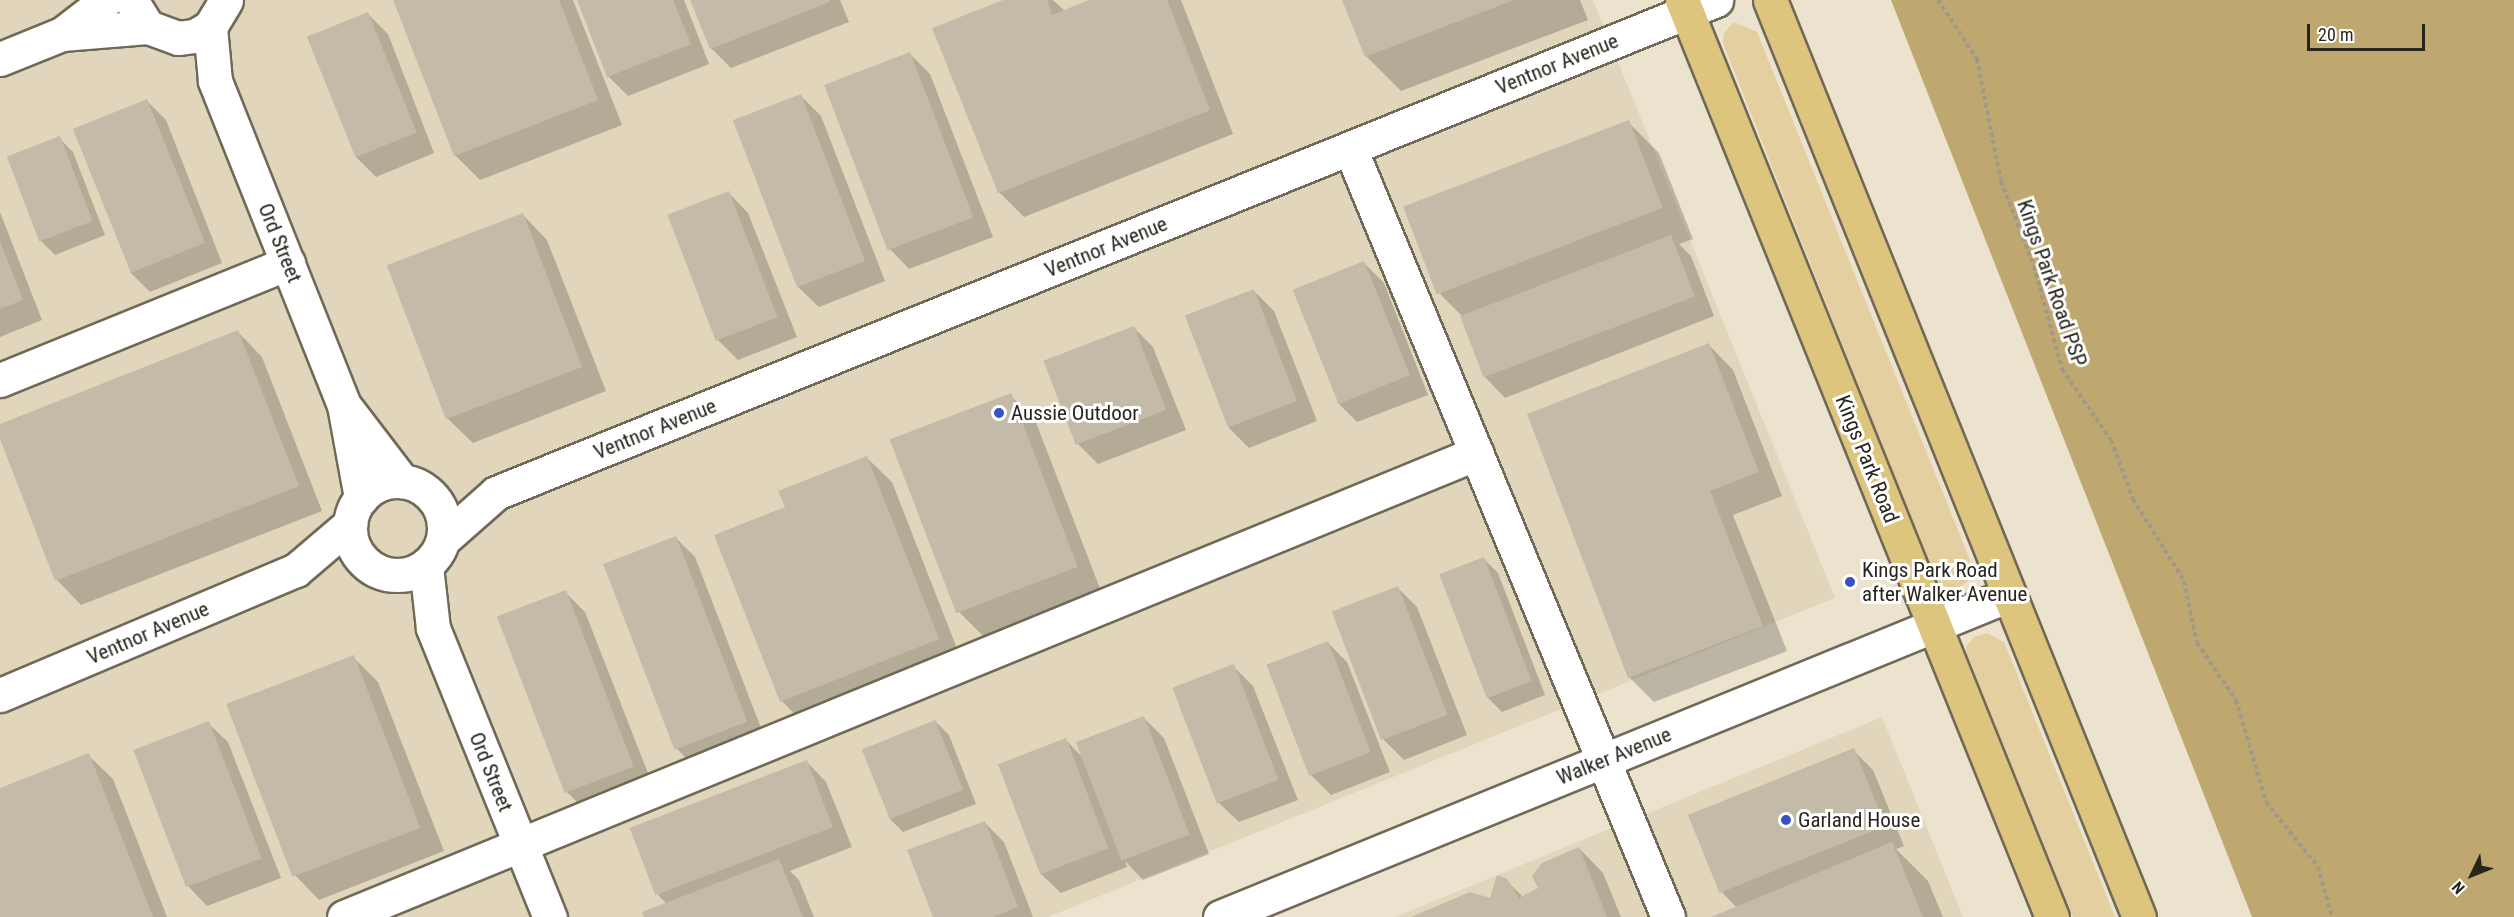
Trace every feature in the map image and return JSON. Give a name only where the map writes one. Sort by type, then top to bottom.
[{"type":"main road","points":[[1770,0],[2139,917]]},
{"type":"main road","name":"Kings Park Road","points":[[1695,4],[1934,625],[2052,917]]},
{"type":"street","points":[[62,34],[106,0]]},
{"type":"street","name":"Ventnor Avenue","points":[[431,495],[496,493],[1350,148],[1695,4]]},
{"type":"street","points":[[0,59],[62,34],[152,22],[195,36],[218,13]]},
{"type":"street","name":"Ord Street","points":[[218,13],[215,81],[344,405],[356,511]]},
{"type":"street","name":"Ord Street","points":[[152,22],[215,81]]},
{"type":"street","points":[[1350,148],[1668,917]]},
{"type":"street","points":[[0,380],[288,263]]},
{"type":"street","name":"Ord Street","points":[[344,405],[402,481]]},
{"type":"street","points":[[344,917],[1477,453]]},
{"type":"street","points":[[402,481],[431,495],[443,516],[435,553],[413,573],[374,569],[357,553],[356,511],[385,482],[402,481]]},
{"type":"street","name":"Ventnor Avenue","points":[[435,553],[496,493]]},
{"type":"street","name":"Ventnor Avenue","points":[[0,695],[296,570],[356,511]]},
{"type":"street","name":"Ord Street","points":[[433,628],[435,553]]},
{"type":"street","name":"Ventnor Avenue","points":[[296,570],[374,569]]},
{"type":"street","name":"Ord Street","points":[[374,569],[433,628],[550,917]]},
{"type":"street","name":"Walker Avenue","points":[[1220,917],[1292,903],[1605,760],[2009,595]]},
{"type":"path","name":"Kings Park Road PSP","points":[[1938,0],[1977,59],[2001,181],[2034,266],[2062,369],[2111,440],[2133,499],[2184,581],[2197,643],[2236,700],[2266,802],[2318,867],[2332,917]]},
{"type":"shaded area","points":[[0,0],[1593,0],[1835,598],[1048,917],[0,917]]},
{"type":"shaded area","points":[[1891,0],[2514,0],[2514,917],[2252,917]]},
{"type":"shaded area","points":[[1734,22],[1757,32],[1970,560],[1967,582],[1958,588],[1949,590],[1936,581],[1723,43],[1724,33]]},
{"type":"shaded area","points":[[1987,633],[2004,642],[2115,917],[2073,917],[1967,654],[1966,647],[1974,637]]},
{"type":"shaded area","points":[[1882,717],[1963,917],[1395,917]]},
{"type":"building","points":[[393,0],[559,0],[598,100],[454,156]]},
{"type":"building","points":[[577,0],[673,0],[691,44],[607,77]]},
{"type":"building","points":[[690,0],[829,0],[830,2],[710,49]]},
{"type":"building","points":[[1003,0],[1047,0],[1052,15],[1089,0],[1167,0],[1210,110],[998,193],[932,28]]},
{"type":"building","points":[[1342,0],[1514,0],[1365,57]]},
{"type":"building","points":[[368,12],[417,133],[356,157],[307,37]]},
{"type":"building","points":[[910,52],[973,217],[888,250],[824,85]]},
{"type":"building","points":[[801,94],[865,261],[797,287],[733,120]]},
{"type":"building","points":[[147,99],[205,243],[131,273],[73,129]]},
{"type":"building","points":[[1629,120],[1663,208],[1437,294],[1403,207]]},
{"type":"building","points":[[60,136],[93,221],[39,241],[7,156]]},
{"type":"building","points":[[729,191],[777,317],[716,341],[667,215]]},
{"type":"building","points":[[523,213],[582,367],[446,419],[387,265]]},
{"type":"building","points":[[1671,235],[1695,297],[1484,378],[1460,316]]},
{"type":"building","points":[[0,241],[23,300],[0,309]]},
{"type":"building","points":[[1364,261],[1410,375],[1339,404],[1293,290]]},
{"type":"building","points":[[1254,289],[1297,401],[1228,428],[1185,316]]},
{"type":"building","points":[[1134,326],[1166,410],[1076,445],[1043,361]]},
{"type":"building","points":[[238,330],[299,486],[55,581],[0,439],[0,424]]},
{"type":"building","points":[[1709,343],[1759,472],[1710,491],[1763,626],[1628,678],[1527,414]]},
{"type":"building","points":[[1011,393],[1078,567],[956,613],[890,440]]},
{"type":"building","points":[[867,456],[939,639],[780,702],[714,535],[785,507],[778,491]]},
{"type":"building","points":[[676,536],[747,722],[674,750],[603,564]]},
{"type":"building","points":[[1484,557],[1532,681],[1487,698],[1439,574]]},
{"type":"building","points":[[1398,586],[1447,715],[1381,740],[1332,611]]},
{"type":"building","points":[[566,590],[634,766],[565,793],[497,617]]},
{"type":"building","points":[[1328,641],[1371,752],[1309,776],[1266,665]]},
{"type":"building","points":[[354,655],[420,828],[292,877],[226,704]]},
{"type":"building","points":[[1234,664],[1278,780],[1217,803],[1172,688]]},
{"type":"building","points":[[1144,716],[1190,835],[1121,861],[1076,742]]},
{"type":"building","points":[[935,720],[963,790],[890,819],[862,750]]},
{"type":"building","points":[[209,721],[262,858],[186,887],[133,750]]},
{"type":"building","points":[[1066,738],[1108,848],[1040,874],[998,764]]},
{"type":"building","name":"Garland House","points":[[1854,748],[1885,826],[1720,893],[1688,815]]},
{"type":"building","points":[[89,753],[153,917],[0,917],[0,788]]},
{"type":"building","points":[[807,760],[833,827],[655,895],[630,828]]},
{"type":"building","points":[[985,821],[1018,907],[993,917],[933,917],[907,850]]},
{"type":"building","points":[[1892,842],[1923,917],[1711,917]]},
{"type":"building","points":[[1579,847],[1607,917],[1411,917],[1470,892],[1490,898],[1497,875],[1507,879],[1519,898],[1538,888],[1532,876],[1542,863]]},
{"type":"building","points":[[779,859],[803,917],[644,917],[642,912]]},
{"type":"place","name":"Aussie Outdoor","points":[[999,413]]},
{"type":"place","name":"Kings Park Road after Walker Avenue","points":[[1850,582]]},
{"type":"place","name":"Garland House","points":[[1786,820]]}]
